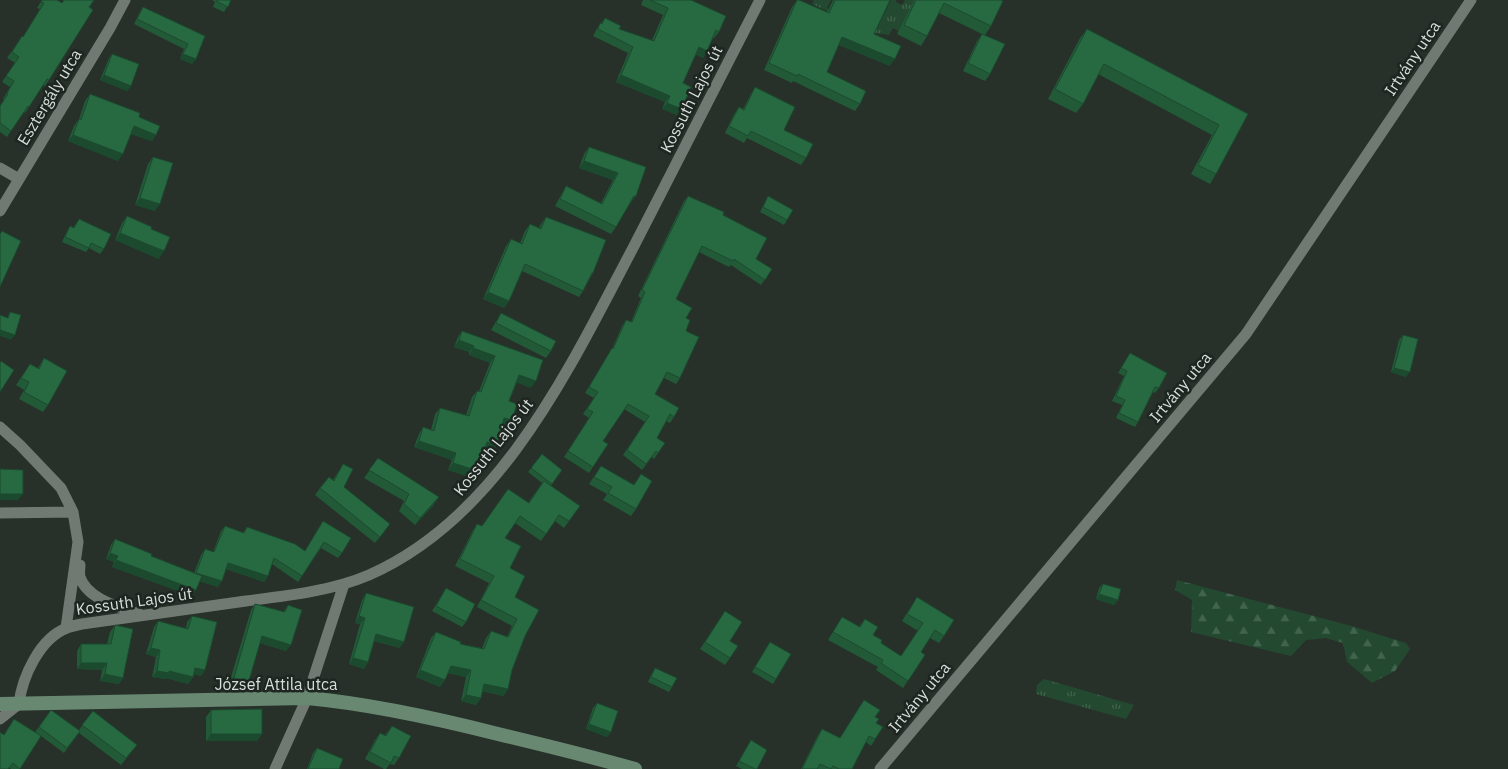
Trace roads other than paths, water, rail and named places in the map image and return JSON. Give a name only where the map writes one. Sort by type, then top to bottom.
[{"type":"main road","name":"József Attila utca","points":[[0,704],[307,698],[347,702],[425,716],[586,755],[635,769]]},
{"type":"street","name":"Esztergály utca","points":[[0,211],[125,0]]},
{"type":"street","name":"Kossuth Lajos út","points":[[19,704],[20,692],[38,652],[52,638],[66,628],[82,624],[298,594],[344,584],[366,577],[405,557],[445,528],[480,494],[554,394],[686,147],[760,0]]},
{"type":"street","name":"Irtvány utca","points":[[880,769],[1246,334],[1471,0]]},
{"type":"street","points":[[0,168],[19,178]]},
{"type":"street","points":[[0,427],[61,488],[73,512],[78,542],[80,577],[91,593],[111,605],[143,616]]},
{"type":"street","points":[[0,512],[73,512]]},
{"type":"street","points":[[66,628],[78,542]]},
{"type":"street","points":[[275,769],[307,698],[344,584]]},
{"type":"street","points":[[0,719],[19,704]]}]
